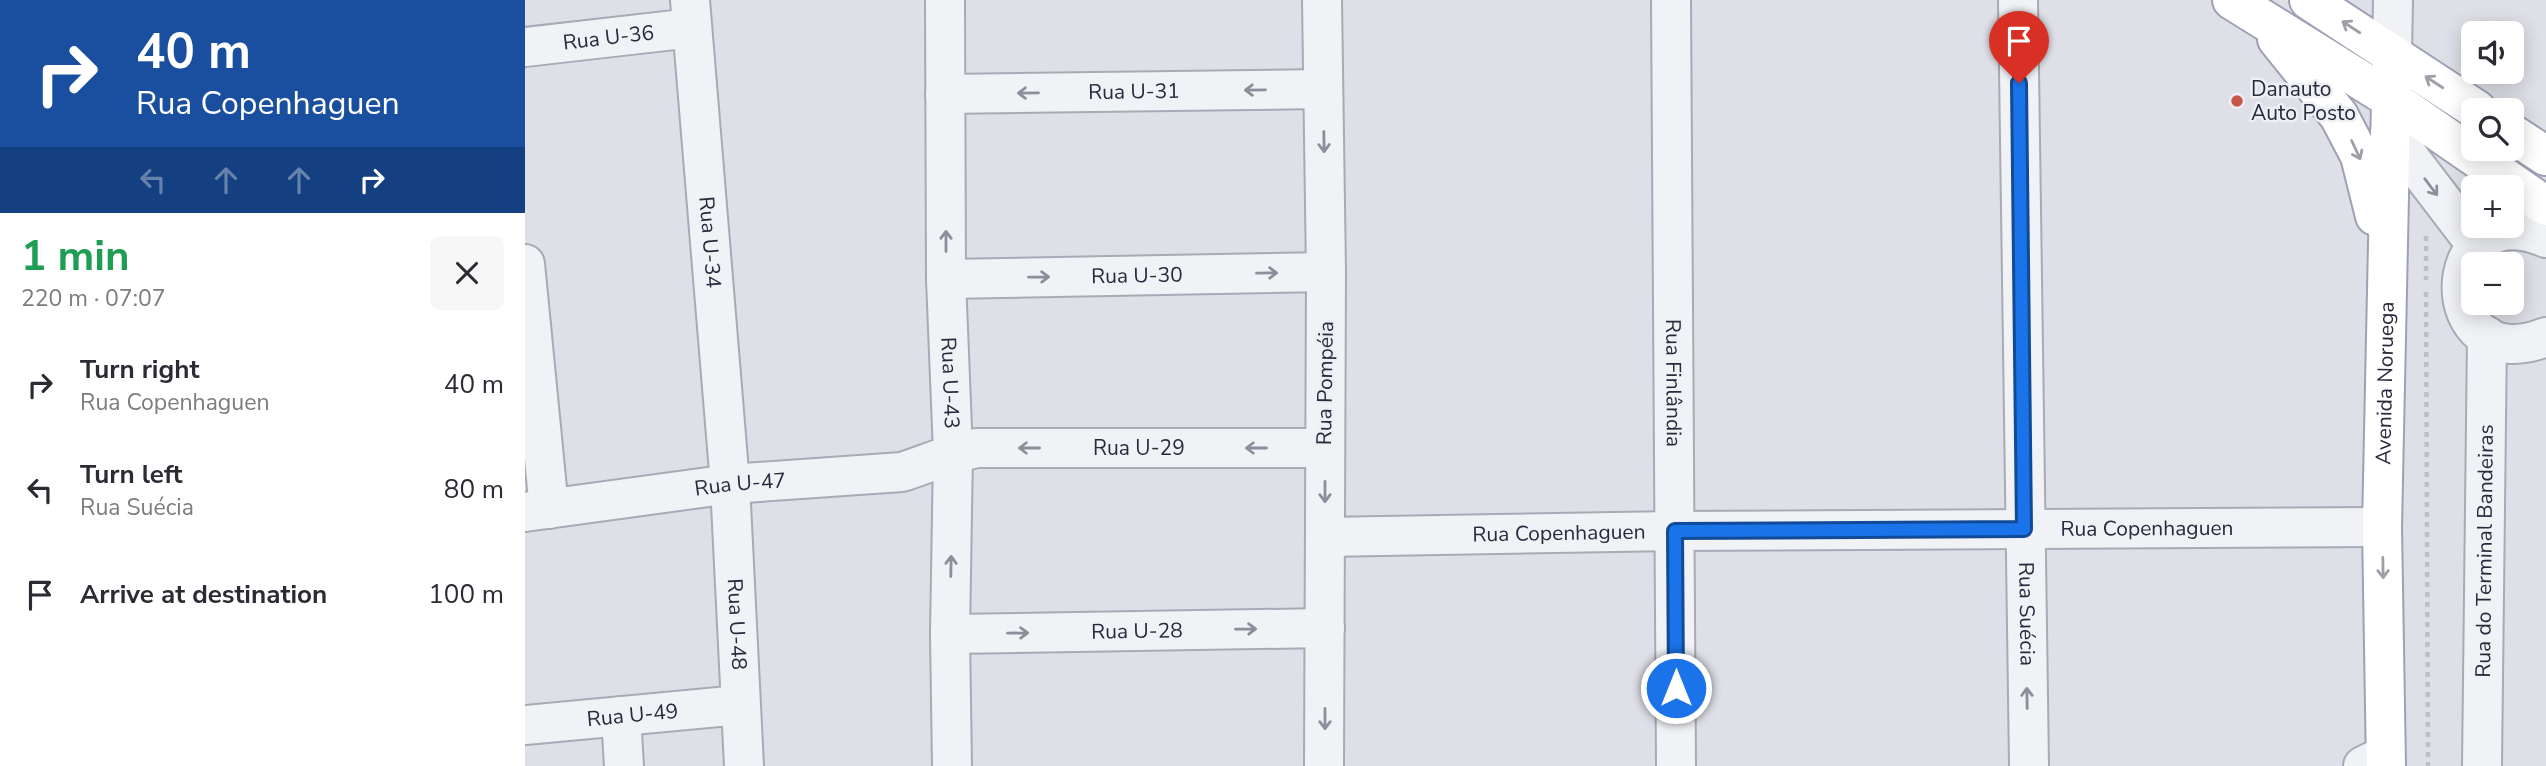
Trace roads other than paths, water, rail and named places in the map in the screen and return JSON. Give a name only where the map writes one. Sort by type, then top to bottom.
[{"type":"main road","points":[[2309,0],[2461,99]]},
{"type":"main road","points":[[2245,8],[2390,116],[2546,206]]},
{"type":"main road","points":[[2245,8],[2339,117],[2360,156],[2387,265]]},
{"type":"main road","name":"Avenida Noruega","points":[[2378,762],[2392,54]]},
{"type":"main road","points":[[2524,142],[2546,156]]},
{"type":"street","name":"Rua U-43","points":[[945,0],[946,279],[953,453],[950,634],[952,766]]},
{"type":"street","name":"Rua Pompéia","points":[[1322,0],[1327,272],[1324,766]]},
{"type":"street","name":"Rua Finlândia","points":[[1671,0],[1676,766]]},
{"type":"street","name":"Rua Suécia","points":[[2018,0],[2029,766]]},
{"type":"street","name":"Avenida Noruega","points":[[2392,54],[2393,0]]},
{"type":"street","name":"Rua U-36","points":[[525,47],[691,14]]},
{"type":"street","name":"Rua U-34","points":[[691,14],[730,484]]},
{"type":"street","name":"Rua U-31","points":[[945,94],[1323,89]]},
{"type":"street","points":[[2390,116],[2477,246]]},
{"type":"street","points":[[2527,338],[2477,328],[2466,313],[2460,296],[2461,278],[2466,261],[2477,246],[2493,235],[2512,230],[2531,231],[2546,238]]},
{"type":"street","points":[[525,264],[537,510]]},
{"type":"street","name":"Rua U-30","points":[[946,279],[1327,272]]},
{"type":"street","name":"Rua do Terminal Bandeiras","points":[[2482,766],[2527,338]]},
{"type":"street","name":"Rua do Terminal Bandeiras","points":[[2504,766],[2527,338]]},
{"type":"street","name":"Rua U-29","points":[[953,453],[977,448],[1324,447]]},
{"type":"street","name":"Rua U-47","points":[[537,510],[730,484],[902,472],[953,453]]},
{"type":"street","name":"Rua U-48","points":[[730,484],[744,766]]},
{"type":"street","name":"Rua Copenhaguen","points":[[1325,537],[1675,531],[2382,527]]},
{"type":"street","name":"Rua U-28","points":[[950,634],[1325,628]]},
{"type":"street","name":"Rua U-49","points":[[525,725],[740,705]]},
{"type":"street","points":[[621,716],[624,766]]},
{"type":"place","name":"Danauto Auto Posto","points":[[2237,101]]}]
